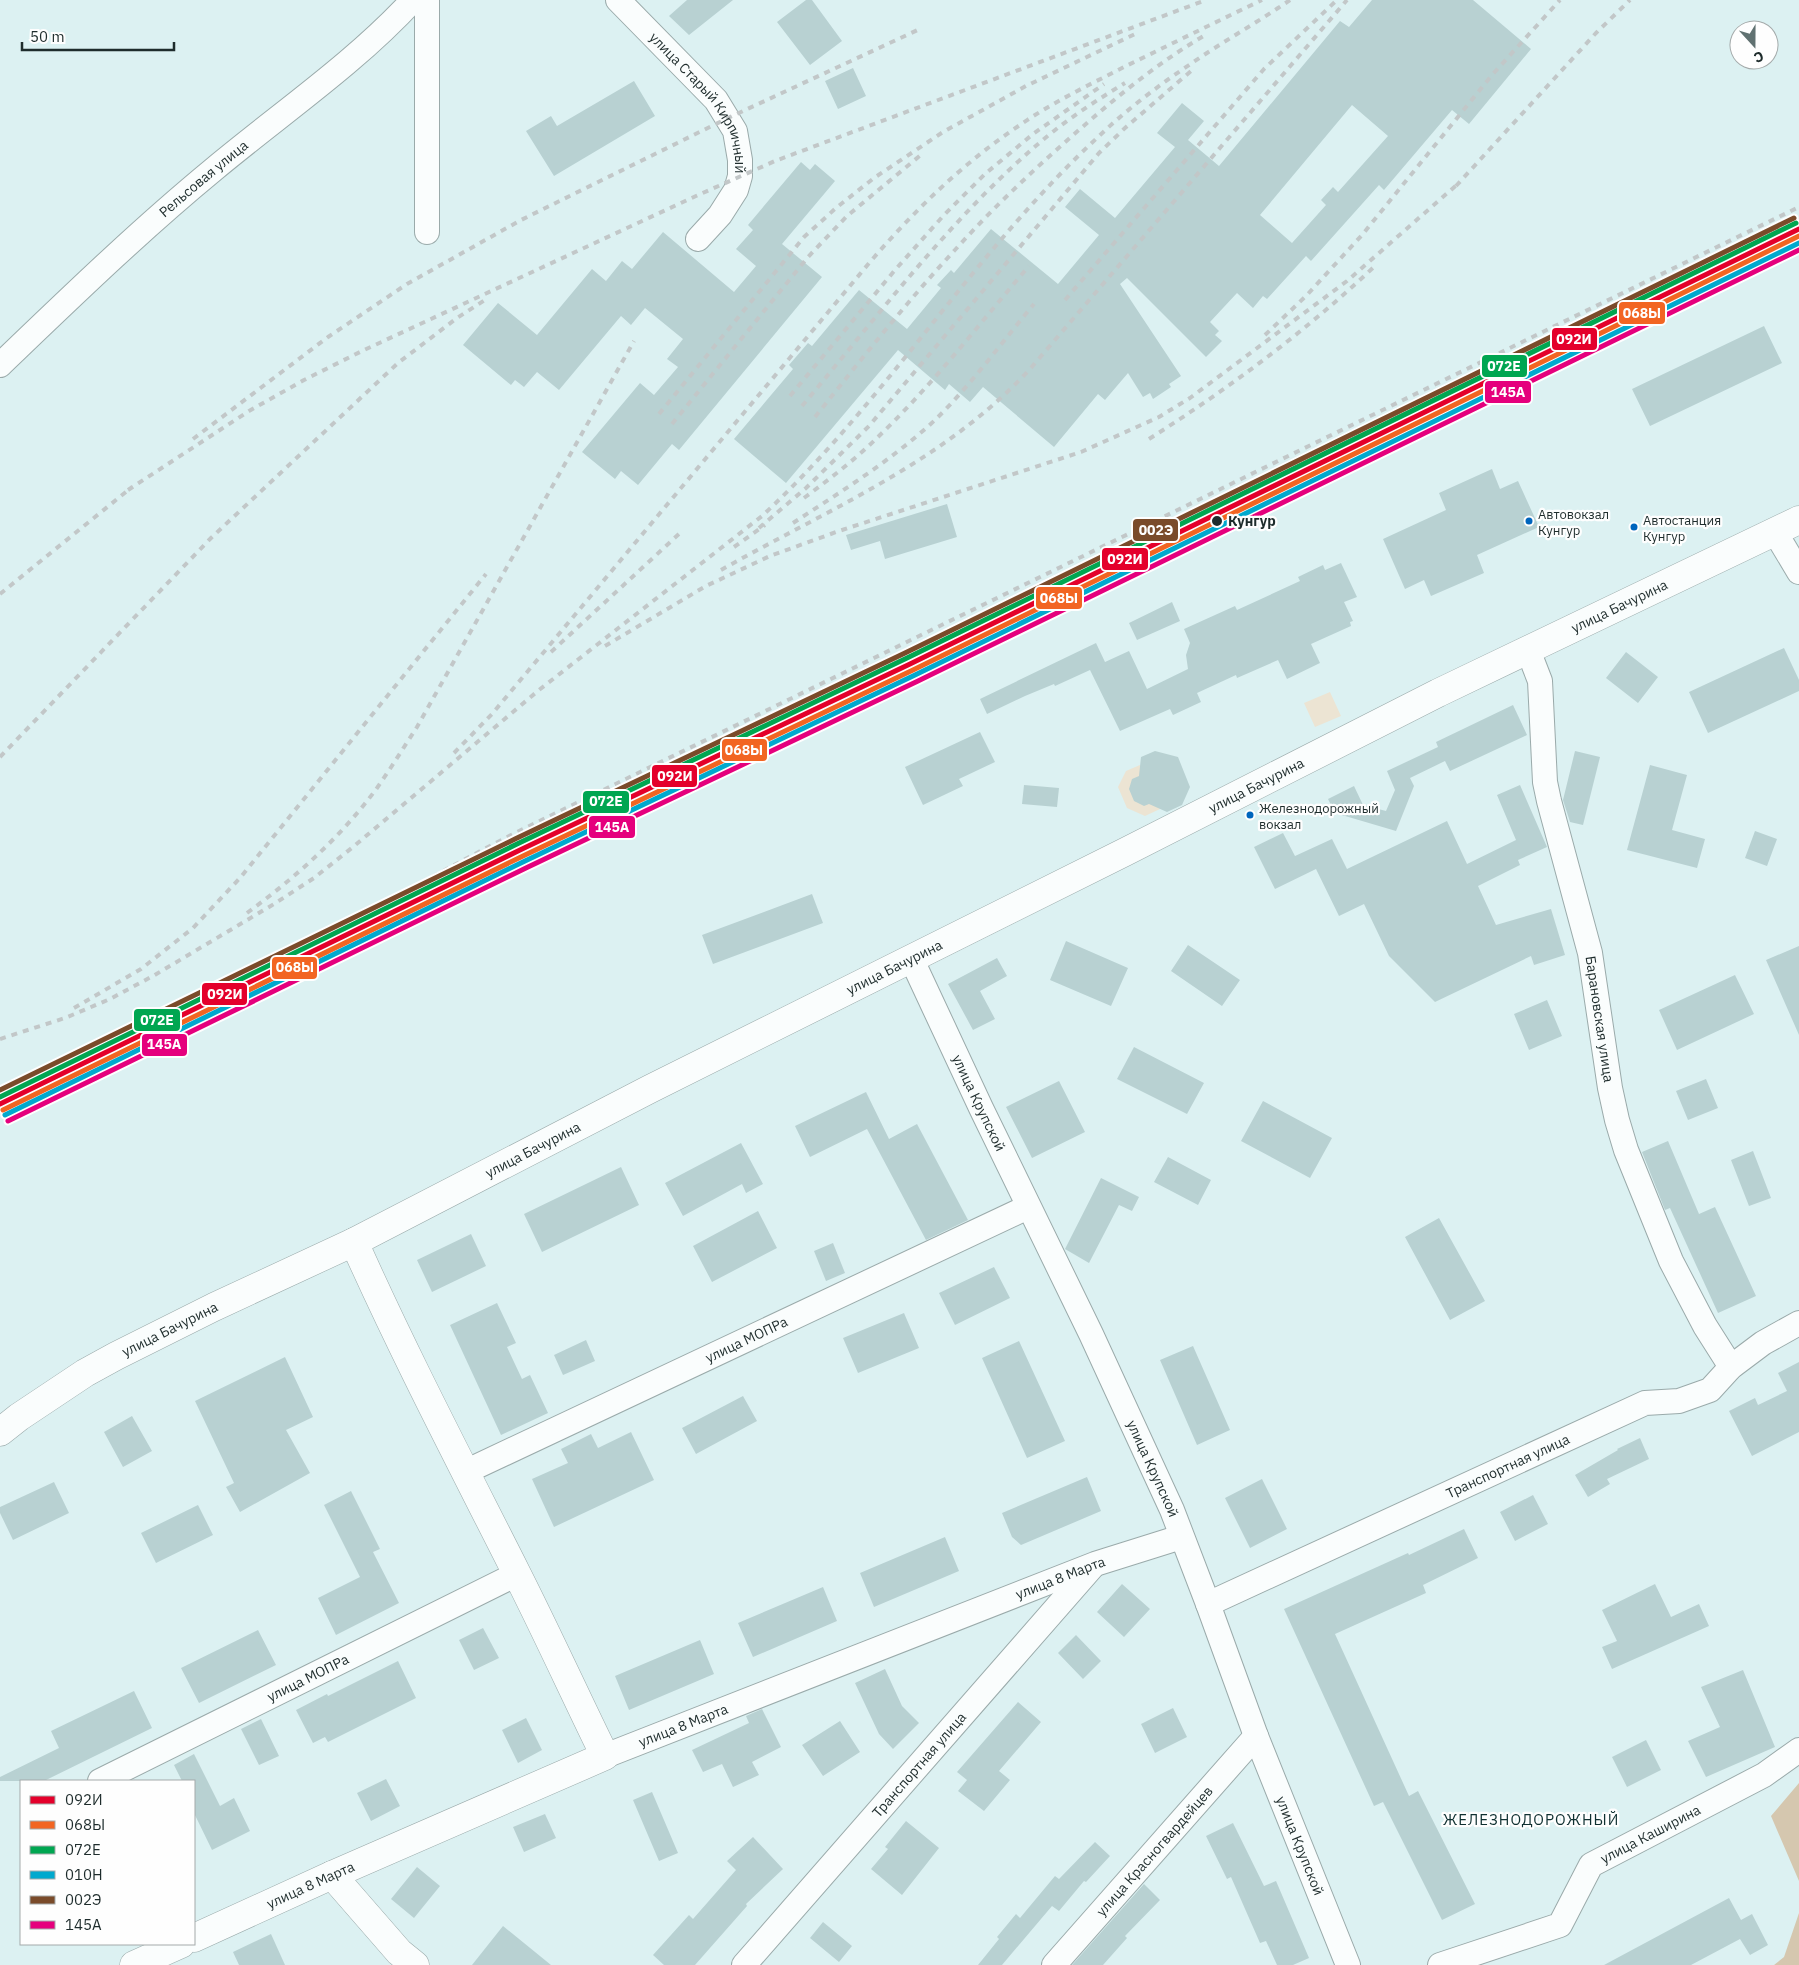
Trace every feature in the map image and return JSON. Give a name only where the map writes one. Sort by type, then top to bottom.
[{"type":"street","name":"Рельсовая улица","points":[[0,364],[146,228],[215,168],[328,78],[377,36],[413,0]]},
{"type":"street","points":[[427,0],[427,232]]},
{"type":"street","name":"улица Старый Кирпичный","points":[[618,0],[716,100],[734,131],[740,160],[740,176],[736,190],[720,215],[698,239]]},
{"type":"street","name":"улица Бачурина","points":[[0,1432],[19,1416],[85,1373],[116,1356],[214,1307],[354,1242],[650,1089],[1528,650],[1799,520]]},
{"type":"street","points":[[1775,532],[1799,572]]},
{"type":"street","name":"Барановская улица","points":[[1528,650],[1540,681],[1547,792],[1590,953],[1610,1088],[1617,1120],[1626,1150],[1671,1261],[1705,1326],[1732,1367]]},
{"type":"street","name":"улица Крупской","points":[[911,958],[1172,1510],[1256,1736],[1348,1965]]},
{"type":"street","name":"улица МОПРа","points":[[465,1472],[1028,1207]]},
{"type":"street","points":[[354,1242],[605,1756]]},
{"type":"street","name":"Транспортная улица","points":[[1208,1604],[1645,1403],[1679,1401],[1710,1390],[1732,1367],[1763,1343],[1799,1323]]},
{"type":"street","name":"улица 8 Марта","points":[[195,1938],[332,1875],[605,1756],[1095,1564],[1181,1537]]},
{"type":"street","name":"Транспортная улица","points":[[744,1965],[1095,1564]]},
{"type":"street","name":"улица МОПРа","points":[[102,1780],[517,1574]]},
{"type":"street","name":"улица Красногвардейцев","points":[[1054,1965],[1256,1736]]},
{"type":"street","name":"улица Каширина","points":[[1440,1965],[1560,1924],[1592,1865],[1764,1775],[1799,1750]]},
{"type":"street","points":[[332,1875],[399,1952],[415,1965]]},
{"type":"street","points":[[134,1965],[179,1945]]},
{"type":"shaded area","points":[[1330,692],[1341,716],[1315,727],[1304,703]]},
{"type":"shaded area","points":[[1140,765],[1168,791],[1160,809],[1145,816],[1127,808],[1118,787],[1126,771]]},
{"type":"shaded area","points":[[1799,1783],[1799,1881],[1771,1816]]},
{"type":"shaded area","points":[[1799,1913],[1799,1965],[1774,1965],[1784,1957]]},
{"type":"building","points":[[687,0],[733,0],[689,35],[669,16]]},
{"type":"building","points":[[806,0],[812,0],[842,41],[810,65],[777,22]]},
{"type":"building","points":[[1372,0],[1473,0],[1531,49],[1469,124],[1452,110],[1384,190],[1379,185],[1311,261],[1306,256],[1267,299],[1263,296],[1253,308],[1237,293],[1210,322],[1219,331],[1215,335],[1222,341],[1206,357],[1127,278],[1120,284],[1181,376],[1169,384],[1171,387],[1153,399],[1150,393],[1143,397],[1128,373],[1105,400],[1098,394],[1054,447],[983,387],[970,402],[949,384],[945,390],[898,350],[786,483],[734,439],[793,369],[789,365],[808,343],[812,346],[859,290],[907,329],[941,288],[937,285],[951,270],[954,273],[991,229],[1058,284],[1099,235],[1065,207],[1080,189],[1115,218],[1175,147],[1157,133],[1182,103],[1204,121],[1188,140],[1219,166],[1340,21],[1349,27]],"holes":[[[1352,105],[1388,136],[1338,192],[1333,187],[1321,200],[1326,205],[1292,243],[1260,215]]]},
{"type":"building","points":[[853,68],[866,96],[838,109],[825,81]]},
{"type":"building","points":[[634,81],[655,116],[554,176],[526,131],[551,116],[557,126]]},
{"type":"building","points":[[801,162],[810,170],[815,164],[835,181],[782,244],[822,277],[679,450],[672,444],[638,485],[621,471],[615,479],[582,452],[640,383],[654,395],[678,367],[667,359],[683,339],[645,308],[631,325],[621,316],[559,390],[537,372],[524,387],[515,380],[511,385],[463,345],[498,303],[537,335],[592,269],[606,281],[622,261],[632,269],[663,232],[734,292],[756,266],[736,249],[753,230],[748,225]]},
{"type":"building","points":[[1764,326],[1782,363],[1650,426],[1632,389]]},
{"type":"building","points":[[1492,469],[1500,489],[1518,481],[1539,527],[1477,555],[1484,573],[1431,596],[1424,580],[1405,589],[1383,539],[1446,510],[1439,493]]},
{"type":"building","points":[[947,504],[957,537],[885,559],[880,541],[851,550],[846,535]]},
{"type":"building","points":[[1341,563],[1357,597],[1344,602],[1353,621],[1350,622],[1351,626],[1311,644],[1320,663],[1287,679],[1278,660],[1237,678],[1236,675],[1197,693],[1201,702],[1173,715],[1170,709],[1120,731],[1090,670],[1055,686],[1054,684],[1025,696],[987,714],[980,699],[1096,643],[1105,662],[1129,651],[1147,689],[1188,669],[1186,655],[1190,643],[1184,629],[1235,606],[1237,610],[1300,581],[1298,577],[1323,565],[1325,570]]},
{"type":"building","points":[[1172,602],[1180,621],[1137,640],[1129,623]]},
{"type":"building","points":[[1784,648],[1799,680],[1799,691],[1708,733],[1689,692]]},
{"type":"building","points":[[1626,652],[1658,677],[1638,703],[1606,678]]},
{"type":"building","points":[[1513,705],[1527,735],[1450,771],[1445,761],[1410,778],[1414,786],[1396,831],[1335,813],[1328,799],[1354,786],[1363,805],[1386,811],[1395,790],[1387,771],[1438,747],[1436,742]]},
{"type":"building","points":[[980,732],[995,762],[959,779],[963,786],[923,805],[905,767]]},
{"type":"building","points":[[1155,751],[1178,757],[1190,787],[1182,805],[1167,812],[1149,804],[1144,806],[1134,801],[1129,789],[1132,779],[1139,776],[1141,757]]},
{"type":"building","points":[[1575,751],[1600,757],[1583,825],[1570,822],[1563,800]]},
{"type":"building","points":[[1650,765],[1687,775],[1672,830],[1705,839],[1697,868],[1627,850]]},
{"type":"building","points":[[1024,785],[1059,788],[1057,807],[1022,804]]},
{"type":"building","points":[[1520,785],[1547,847],[1518,860],[1520,865],[1478,886],[1496,925],[1551,909],[1565,955],[1534,965],[1531,956],[1435,1002],[1389,956],[1364,904],[1339,916],[1316,869],[1275,889],[1254,847],[1283,833],[1295,856],[1332,839],[1347,869],[1447,821],[1467,864],[1516,840],[1497,795]]},
{"type":"building","points":[[1755,831],[1777,839],[1767,866],[1745,858]]},
{"type":"building","points":[[812,894],[823,923],[713,964],[702,935]]},
{"type":"building","points":[[1066,941],[1128,968],[1111,1006],[1050,980]]},
{"type":"building","points":[[1188,945],[1240,980],[1222,1006],[1171,971]]},
{"type":"building","points":[[1799,946],[1799,1035],[1766,960]]},
{"type":"building","points":[[997,958],[1007,976],[980,991],[995,1019],[973,1030],[948,984]]},
{"type":"building","points":[[1735,975],[1754,1014],[1677,1050],[1659,1010]]},
{"type":"building","points":[[1547,1000],[1562,1036],[1529,1050],[1514,1014]]},
{"type":"building","points":[[1134,1047],[1204,1083],[1187,1114],[1117,1079]]},
{"type":"building","points":[[1706,1079],[1718,1108],[1688,1120],[1676,1091]]},
{"type":"building","points":[[1059,1081],[1085,1132],[1032,1158],[1006,1107]]},
{"type":"building","points":[[866,1092],[889,1139],[917,1124],[968,1220],[926,1240],[867,1129],[810,1157],[795,1126]]},
{"type":"building","points":[[1263,1101],[1332,1138],[1310,1178],[1241,1141]]},
{"type":"building","points":[[1668,1141],[1699,1214],[1715,1207],[1756,1296],[1718,1313],[1670,1208],[1665,1210],[1642,1152]]},
{"type":"building","points":[[741,1143],[763,1184],[746,1193],[742,1184],[683,1216],[665,1183]]},
{"type":"building","points":[[1753,1151],[1771,1198],[1749,1206],[1731,1160]]},
{"type":"building","points":[[1168,1157],[1211,1180],[1198,1205],[1154,1182]]},
{"type":"building","points":[[621,1167],[639,1205],[542,1252],[524,1214]]},
{"type":"building","points":[[1101,1178],[1139,1197],[1132,1211],[1119,1205],[1089,1263],[1065,1249]]},
{"type":"building","points":[[758,1211],[777,1248],[712,1282],[693,1246]]},
{"type":"building","points":[[1439,1218],[1485,1301],[1450,1320],[1405,1237]]},
{"type":"building","points":[[471,1234],[486,1266],[432,1292],[417,1260]]},
{"type":"building","points":[[833,1243],[845,1273],[826,1281],[814,1251]]},
{"type":"building","points":[[994,1267],[1010,1298],[955,1325],[939,1293]]},
{"type":"building","points":[[497,1303],[516,1343],[507,1347],[522,1379],[530,1375],[548,1413],[501,1435],[450,1325]]},
{"type":"building","points":[[904,1313],[919,1348],[858,1373],[843,1338]]},
{"type":"building","points":[[586,1340],[595,1361],[563,1375],[554,1355]]},
{"type":"building","points":[[1019,1341],[1065,1441],[1027,1458],[982,1358]]},
{"type":"building","points":[[1193,1346],[1230,1430],[1197,1445],[1160,1360]]},
{"type":"building","points":[[285,1357],[313,1417],[286,1430],[310,1473],[240,1512],[226,1487],[234,1483],[195,1401]]},
{"type":"building","points":[[1799,1362],[1799,1432],[1752,1456],[1729,1411],[1755,1398],[1758,1405],[1787,1391],[1778,1373]]},
{"type":"building","points":[[743,1396],[757,1421],[696,1454],[682,1428]]},
{"type":"building","points":[[132,1416],[152,1451],[123,1467],[104,1432]]},
{"type":"building","points":[[631,1432],[654,1480],[554,1527],[532,1479],[568,1463],[561,1449],[591,1434],[598,1448]]},
{"type":"building","points":[[1640,1438],[1649,1459],[1607,1479],[1610,1484],[1588,1497],[1575,1475],[1617,1449]]},
{"type":"building","points":[[1087,1477],[1101,1511],[1021,1545],[1012,1537],[1002,1513]]},
{"type":"building","points":[[1262,1479],[1287,1529],[1250,1548],[1225,1498]]},
{"type":"building","points":[[54,1482],[69,1513],[13,1540],[0,1513],[0,1507]]},
{"type":"building","points":[[351,1491],[380,1549],[373,1552],[399,1603],[336,1635],[318,1598],[360,1577],[324,1505]]},
{"type":"building","points":[[1533,1495],[1548,1524],[1515,1541],[1500,1512]]},
{"type":"building","points":[[198,1505],[213,1535],[156,1563],[141,1533]]},
{"type":"building","points":[[1464,1529],[1478,1558],[1423,1585],[1426,1593],[1335,1634],[1409,1796],[1418,1791],[1475,1904],[1442,1920],[1383,1802],[1374,1806],[1284,1609]]},
{"type":"building","points":[[945,1537],[959,1571],[874,1607],[860,1573]]},
{"type":"building","points":[[1122,1584],[1150,1609],[1124,1637],[1097,1612]]},
{"type":"building","points":[[1655,1584],[1671,1617],[1699,1604],[1709,1626],[1612,1669],[1602,1647],[1617,1641],[1602,1610]]},
{"type":"building","points":[[823,1587],[837,1621],[753,1657],[738,1623]]},
{"type":"building","points":[[483,1628],[499,1658],[474,1670],[459,1640]]},
{"type":"building","points":[[258,1630],[276,1665],[199,1703],[181,1668]]},
{"type":"building","points":[[1076,1635],[1101,1661],[1083,1679],[1058,1653]]},
{"type":"building","points":[[700,1640],[714,1674],[629,1710],[615,1676]]},
{"type":"building","points":[[398,1661],[416,1698],[328,1742],[325,1737],[313,1743],[296,1710]]},
{"type":"building","points":[[885,1669],[902,1706],[919,1723],[893,1749],[879,1734],[855,1683]]},
{"type":"building","points":[[1743,1670],[1775,1747],[1706,1777],[1688,1741],[1720,1727],[1701,1687]]},
{"type":"building","points":[[134,1691],[152,1728],[46,1780],[0,1781],[0,1777],[59,1748],[51,1731]]},
{"type":"building","points":[[1018,1702],[1041,1722],[999,1771],[1010,1780],[984,1811],[958,1791],[967,1780],[957,1772]]},
{"type":"building","points":[[1173,1708],[1187,1737],[1155,1753],[1141,1724]]},
{"type":"building","points":[[762,1709],[781,1747],[752,1762],[759,1775],[733,1787],[722,1764],[703,1772],[692,1750],[749,1723],[746,1716]]},
{"type":"building","points":[[526,1718],[542,1750],[518,1763],[502,1730]]},
{"type":"building","points":[[261,1719],[279,1756],[259,1765],[241,1729]]},
{"type":"building","points":[[840,1721],[860,1752],[823,1776],[802,1745]]},
{"type":"building","points":[[1646,1740],[1661,1770],[1627,1787],[1612,1757]]},
{"type":"building","points":[[194,1754],[220,1806],[234,1798],[250,1831],[212,1850],[195,1815],[195,1780],[182,1780],[174,1765]]},
{"type":"building","points":[[386,1779],[400,1806],[371,1821],[357,1793]]},
{"type":"building","points":[[652,1792],[678,1853],[659,1861],[633,1800]]},
{"type":"building","points":[[545,1814],[556,1838],[524,1852],[513,1827]]},
{"type":"building","points":[[906,1821],[939,1848],[902,1895],[871,1869],[888,1849],[885,1847]]},
{"type":"building","points":[[1233,1823],[1264,1886],[1276,1881],[1309,1958],[1293,1965],[1277,1965],[1266,1941],[1260,1943],[1231,1877],[1227,1879],[1206,1836]]},
{"type":"building","points":[[753,1837],[783,1869],[746,1904],[747,1906],[695,1965],[664,1965],[653,1955],[689,1915],[693,1919],[736,1870],[727,1861]]},
{"type":"building","points":[[1095,1842],[1110,1856],[1086,1882],[1084,1881],[1059,1911],[1052,1906],[1002,1965],[978,1965],[1016,1914],[1020,1918],[1055,1876],[1059,1879]]},
{"type":"building","points":[[417,1867],[440,1886],[414,1918],[391,1899]]},
{"type":"building","points":[[1144,1884],[1160,1900],[1125,1936],[1127,1938],[1103,1965],[1072,1965]]},
{"type":"building","points":[[1729,1898],[1741,1920],[1752,1914],[1768,1945],[1750,1955],[1740,1939],[1691,1965],[1604,1965]]},
{"type":"building","points":[[823,1922],[852,1946],[839,1962],[810,1938]]},
{"type":"building","points":[[503,1926],[551,1965],[472,1965]]},
{"type":"building","points":[[271,1934],[285,1965],[239,1965],[233,1952]]},
{"type":"railway","points":[[128,490],[249,411],[304,380],[362,351],[696,196],[775,161],[1206,0]]},
{"type":"railway","points":[[454,753],[492,714],[870,262],[921,207],[957,173],[996,142],[1043,110],[1126,66],[1262,0]]},
{"type":"railway","points":[[0,1039],[65,1018],[110,999],[153,976],[274,904],[314,878],[353,847],[539,690],[762,516],[849,425],[1010,229],[1097,138],[1167,80],[1290,0]]},
{"type":"railway","points":[[1065,300],[1264,69],[1337,0]]},
{"type":"railway","points":[[721,570],[884,482],[961,431],[996,402],[1030,369],[1347,0]]},
{"type":"railway","points":[[1265,335],[1306,296],[1362,235],[1492,75],[1560,0]]},
{"type":"railway","points":[[1456,186],[1596,33],[1630,0]]},
{"type":"railway","points":[[193,439],[328,337],[407,284],[521,220],[728,118],[922,28]]},
{"type":"railway","points":[[659,414],[804,237],[836,208],[874,178],[943,132],[1026,86],[1135,34]]},
{"type":"railway","points":[[815,417],[918,291],[1011,192],[1120,95],[1153,69],[1207,34]]},
{"type":"railway","points":[[759,528],[806,488],[869,426],[1099,153],[1191,71]]},
{"type":"railway","points":[[802,406],[917,267],[978,200],[1054,131],[1125,83]]},
{"type":"railway","points":[[790,396],[895,270],[944,215],[985,174],[1033,134],[1104,84]]},
{"type":"railway","points":[[672,424],[808,257],[847,216],[922,154]]},
{"type":"railway","points":[[605,646],[706,586],[770,556],[839,531],[1081,452],[1159,417],[1190,398],[1347,281],[1460,182]]},
{"type":"railway","points":[[202,1005],[513,834],[1799,207]]},
{"type":"railway","points":[[1149,439],[1267,357],[1323,313],[1376,265]]},
{"type":"railway","points":[[804,498],[853,460],[900,415],[938,374],[1029,266]]},
{"type":"railway","points":[[0,757],[211,538],[398,363],[457,318],[485,300]]},
{"type":"railway","points":[[793,523],[884,462],[919,435],[974,378],[1034,304]]},
{"type":"railway","points":[[247,913],[300,871],[333,840],[363,806],[382,780],[417,727],[634,341]]},
{"type":"railway","points":[[0,594],[132,487]]},
{"type":"railway","points":[[734,547],[765,525]]},
{"type":"railway","points":[[551,652],[680,533]]},
{"type":"railway","points":[[74,1008],[141,969],[193,928],[240,878],[486,574]]},
{"type":"transit line","name":"002Э","points":[[0,1090],[515,839],[905,653],[1794,218]]},
{"type":"transit line","name":"072Е","points":[[0,1097],[517,844],[907,658],[1796,223]]},
{"type":"transit line","name":"092И","points":[[0,1104],[520,850],[910,664],[1799,229]]},
{"type":"transit line","name":"068Ы","points":[[3,1110],[523,856],[913,670],[1799,236]]},
{"type":"transit line","name":"010Н","points":[[5,1115],[525,861],[915,675],[1799,243]]},
{"type":"transit line","name":"145А","points":[[8,1121],[528,867],[918,681],[1799,250]]},
{"type":"place","name":"Кунгур","points":[[1217,521]]},
{"type":"place","name":"Автовокзал Кунгур","points":[[1529,521]]},
{"type":"place","name":"Автостанция Кунгур","points":[[1634,527]]},
{"type":"place","name":"Железнодорожный вокзал","points":[[1250,815]]},
{"type":"district","name":"ЖЕЛЕЗНОДОРОЖНЫЙ","points":[[1531,1820]]}]
